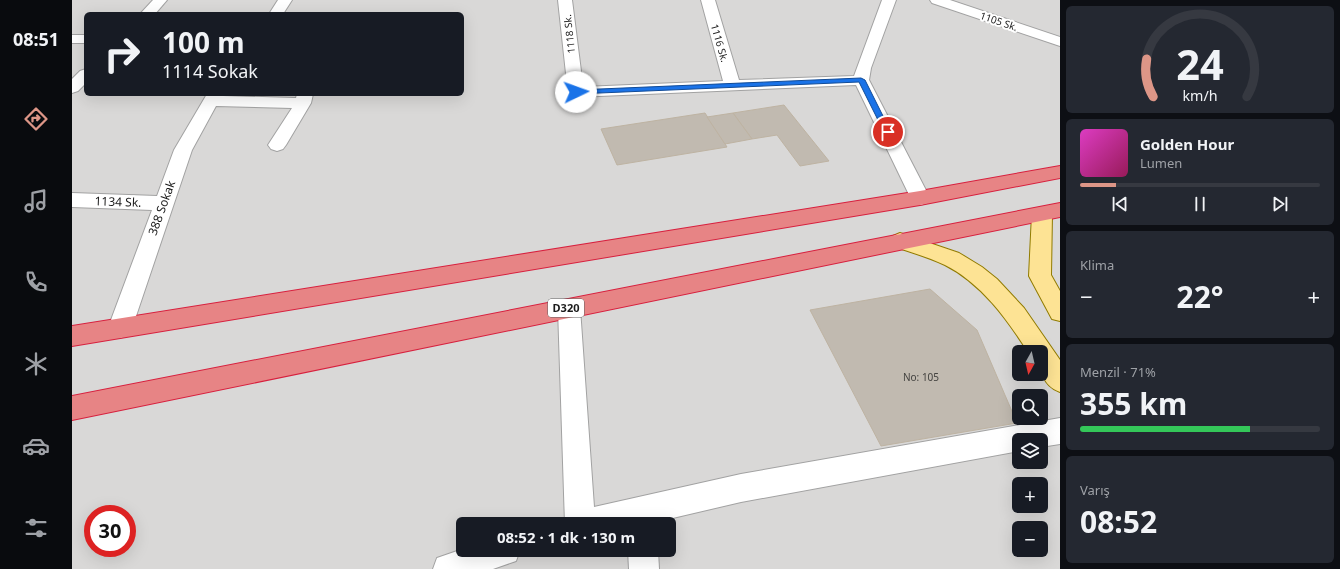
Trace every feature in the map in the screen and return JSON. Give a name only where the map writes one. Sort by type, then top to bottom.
[{"type":"highway","points":[[72,336],[920,198],[1060,172]]},
{"type":"highway","name":"D320","points":[[72,408],[900,241],[1051,212]]},
{"type":"main road","points":[[1051,212],[1040,276],[1060,312]]},
{"type":"main road","points":[[900,241],[957,261],[996,291],[1037,345],[1060,381]]},
{"type":"street","points":[[149,12],[160,0]]},
{"type":"street","points":[[277,12],[285,0]]},
{"type":"street","name":"1118 Sk.","points":[[565,0],[576,92],[732,85]]},
{"type":"street","name":"1116 Sk.","points":[[708,0],[732,85]]},
{"type":"street","points":[[889,0],[863,68],[861,80],[920,198]]},
{"type":"street","name":"1105 Sk.","points":[[937,0],[1060,42]]},
{"type":"street","points":[[72,39],[84,39]]},
{"type":"street","points":[[72,88],[84,76]]},
{"type":"street","points":[[732,85],[861,80]]},
{"type":"street","points":[[213,98],[304,98],[277,145]]},
{"type":"street","name":"388 Sokak","points":[[120,328],[183,150],[213,98]]},
{"type":"street","name":"1134 Sk.","points":[[72,200],[164,203]]},
{"type":"street","points":[[569,308],[580,517]]},
{"type":"street","points":[[641,517],[741,488],[1060,431]]},
{"type":"street","points":[[448,569],[484,557]]},
{"type":"street","points":[[643,557],[644,569]]},
{"type":"shaded area","points":[[72,0],[1060,0],[1060,569],[72,569]]},
{"type":"building","points":[[784,105],[829,161],[800,166],[777,135],[752,139],[733,113]]},
{"type":"building","points":[[705,113],[727,147],[617,165],[601,129]]},
{"type":"building","points":[[733,113],[752,139],[725,144],[707,117]]},
{"type":"building","points":[[930,289],[977,330],[1012,411],[1012,424],[881,446],[810,310]]},
{"type":"route","points":[[576,92],[861,80],[888,132]]}]
